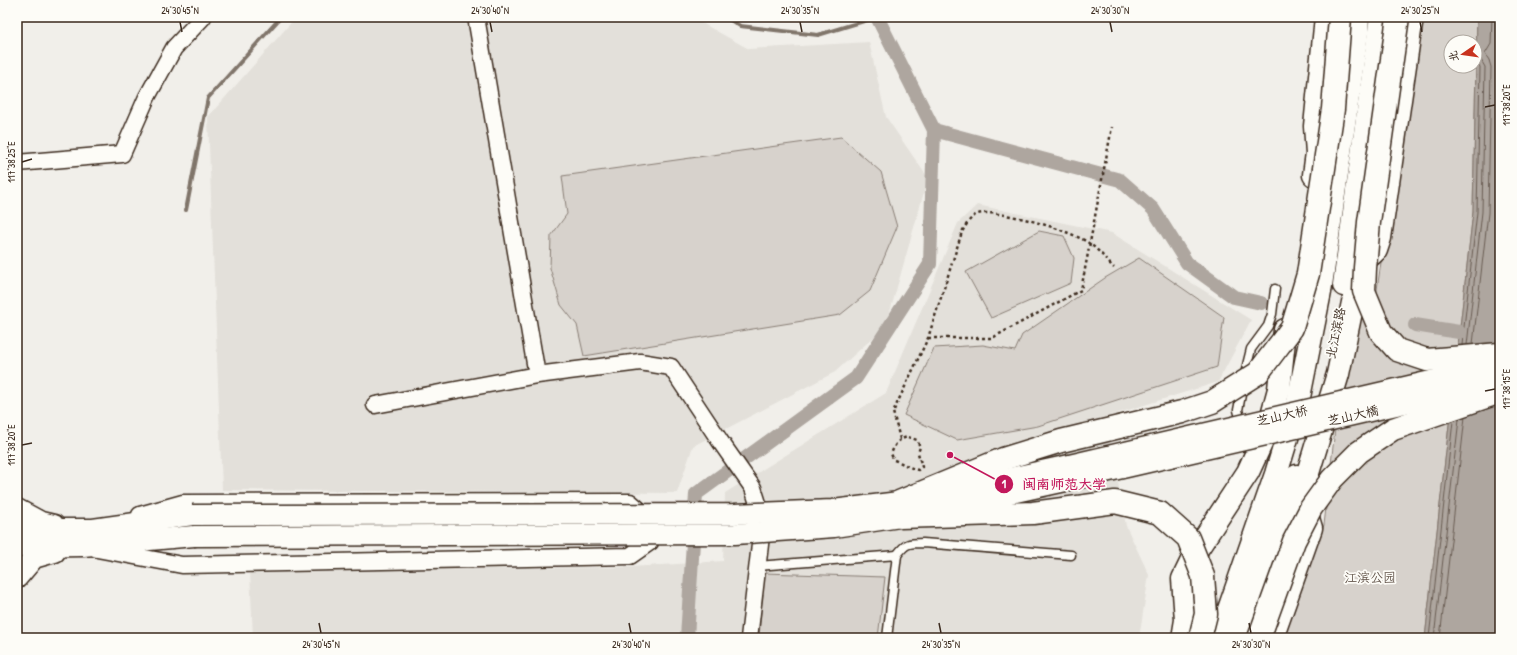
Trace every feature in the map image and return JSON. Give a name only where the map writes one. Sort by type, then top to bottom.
[{"type":"main road","points":[[1183,638],[1186,620],[1183,579],[1198,548],[1248,472],[1249,454],[1269,426],[1279,389],[1286,322],[1300,280],[1317,153],[1315,126],[1326,17]]},
{"type":"main road","points":[[900,510],[1003,459],[1061,441],[1182,412],[1212,402],[1258,373],[1292,328],[1308,274],[1333,109],[1340,17]]},
{"type":"main road","name":"北江滨路","points":[[1219,638],[1276,474],[1298,402],[1320,292],[1356,41],[1358,17]]},
{"type":"main road","name":"北江滨路","points":[[1241,638],[1295,481],[1320,401],[1327,371],[1342,300],[1381,17]]},
{"type":"main road","points":[[1398,17],[1369,222],[1364,292],[1381,332],[1397,350],[1427,360],[1500,354]]},
{"type":"main road","points":[[1272,638],[1311,528],[1303,502],[1304,486],[1338,374],[1361,264],[1376,250],[1380,238],[1412,17]]},
{"type":"main road","points":[[1259,638],[1294,540],[1311,508],[1332,479],[1360,452],[1393,429],[1500,392]]},
{"type":"main road","points":[[900,510],[1033,513],[1115,502],[1160,513],[1188,538],[1203,576],[1206,614],[1200,638]]},
{"type":"street","points":[[17,163],[122,154],[147,97],[174,48],[203,17]]},
{"type":"street","points":[[476,17],[537,375]]},
{"type":"street","points":[[375,405],[537,375],[640,362],[671,367],[753,488],[763,519],[749,638]]},
{"type":"street","name":"芝山大桥","points":[[1065,473],[1500,365]]},
{"type":"street","name":"芝山大橋","points":[[1065,473],[1500,381]]},
{"type":"street","points":[[17,547],[75,541],[194,536],[735,534],[834,527],[900,510],[1065,473]]},
{"type":"street","points":[[17,529],[75,541],[182,565],[630,556],[650,542],[652,520],[630,502],[183,503],[93,529],[75,541],[34,558],[17,578]]},
{"type":"street","points":[[17,509],[75,541]]},
{"type":"street","points":[[93,529],[192,515],[734,514],[833,510],[900,510]]},
{"type":"lane","points":[[1249,454],[1238,410],[1246,365],[1251,349],[1268,326],[1272,314],[1274,289]]},
{"type":"lane","points":[[887,638],[897,554],[904,545],[911,543],[923,543],[1071,555]]},
{"type":"lane","points":[[757,566],[897,554]]},
{"type":"path","points":[[928,338],[992,338],[1081,290],[1112,127]]},
{"type":"path","points":[[900,439],[893,412],[928,338],[962,232],[968,222],[977,214],[988,212],[1028,220],[1056,228],[1090,243],[1114,268]]},
{"type":"path","points":[[908,437],[917,440],[920,447],[918,453],[922,467],[918,470],[894,460],[891,454],[894,445],[900,439],[908,437]]},
{"type":"shaded area","points":[[296,17],[691,17],[749,49],[869,42],[886,117],[928,178],[886,326],[835,372],[693,446],[677,493],[222,490],[208,117]]},
{"type":"shaded area","points":[[977,205],[1112,233],[1251,320],[1218,382],[1106,417],[1126,526],[1149,575],[1139,638],[253,638],[250,571],[631,567],[723,561],[725,493],[886,393],[958,223]]},
{"type":"green space","name":"江滨公园","points":[[1417,17],[1477,17],[1477,34],[1443,34],[1443,74],[1476,74],[1473,212],[1425,638],[1282,638],[1324,525],[1348,316],[1374,310]]},
{"type":"green space","points":[[841,137],[881,172],[897,227],[870,291],[840,315],[584,356],[577,325],[561,305],[550,268],[551,236],[567,214],[562,176]]},
{"type":"green space","points":[[1039,231],[1064,236],[1074,258],[1071,283],[991,318],[966,272]]},
{"type":"green space","points":[[1139,258],[1224,317],[1217,367],[1038,426],[957,440],[904,415],[934,348],[983,345],[1015,351],[1022,335],[1105,278]]},
{"type":"green space","points":[[764,573],[885,577],[878,638],[759,638]]},
{"type":"water","points":[[1477,17],[1500,17],[1500,638],[1425,638],[1473,212],[1476,74],[1483,74],[1483,34],[1477,34]]},
{"type":"waterway","points":[[186,210],[208,98],[281,17]]},
{"type":"waterway","points":[[726,17],[740,26],[818,35],[877,17]]},
{"type":"waterway","points":[[877,17],[934,130]]},
{"type":"waterway","points":[[687,638],[696,494],[856,378],[930,264],[934,130],[1120,180],[1153,209],[1187,263],[1234,297],[1261,303]]},
{"type":"waterway","points":[[1415,325],[1459,332]]},
{"type":"place","name":"闽南师范大学","points":[[950,455]]}]
